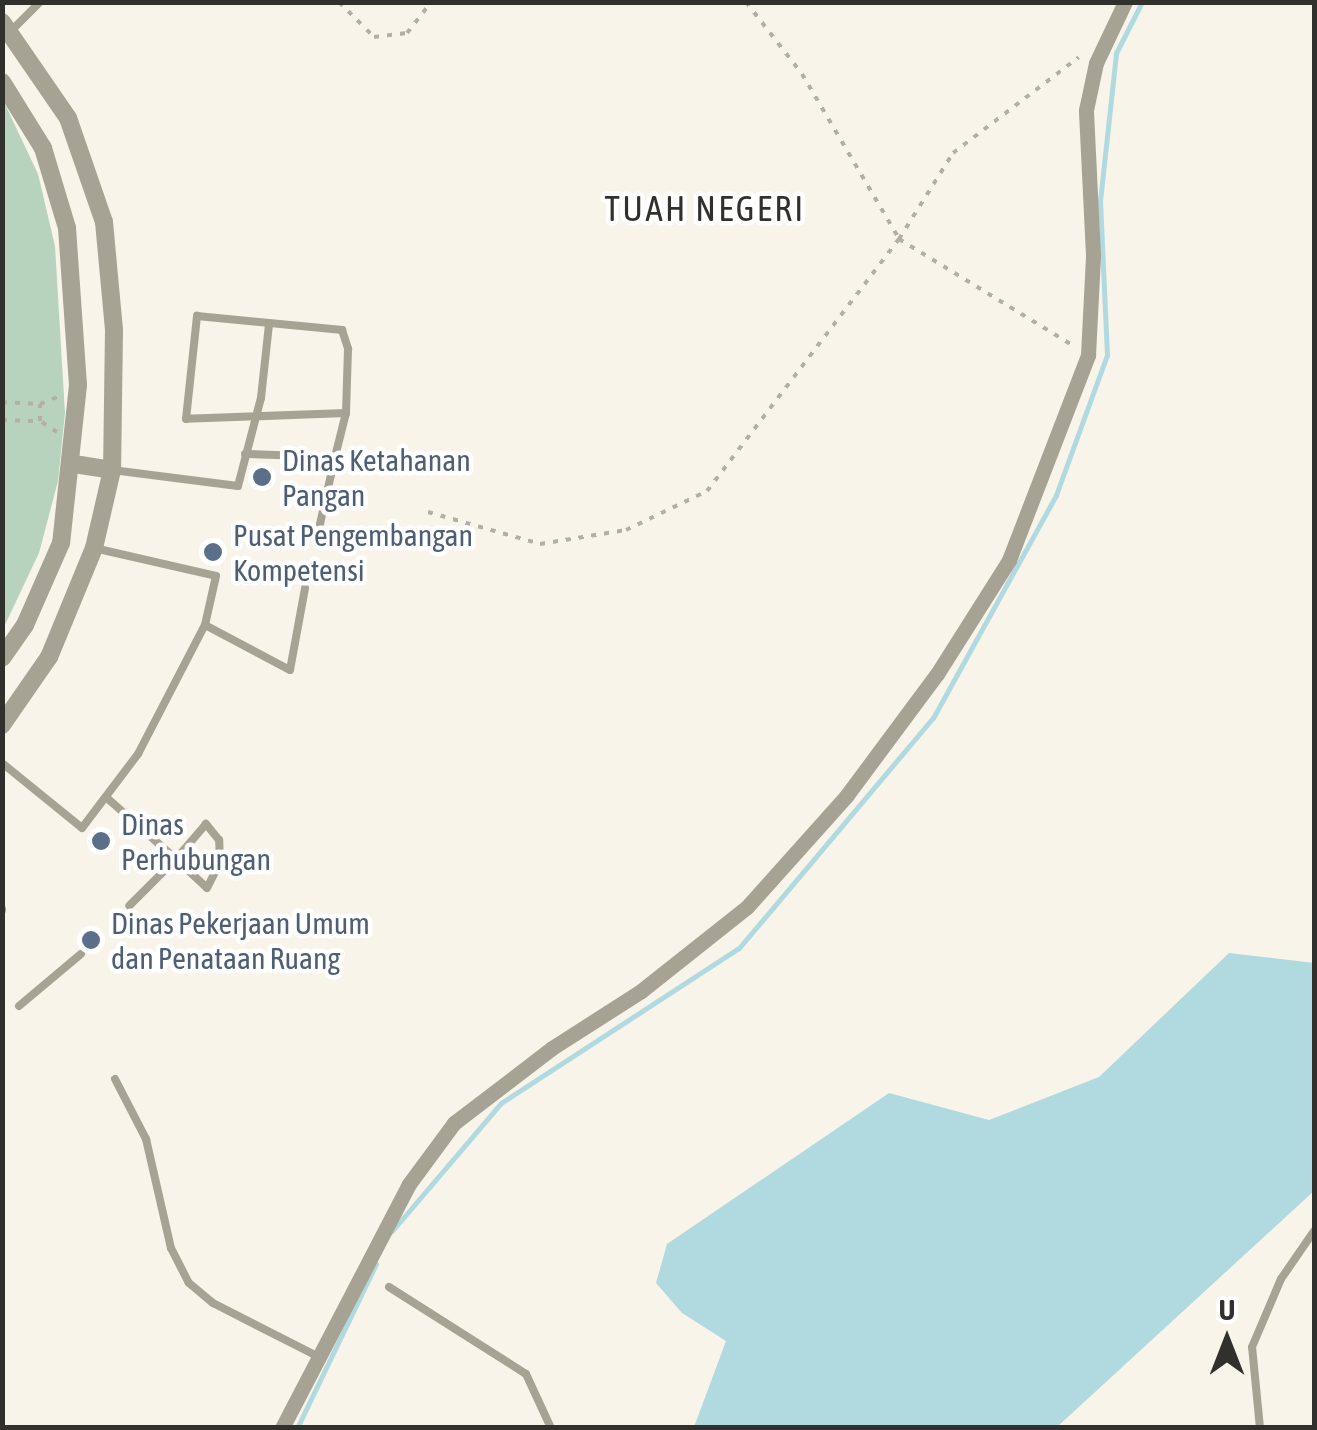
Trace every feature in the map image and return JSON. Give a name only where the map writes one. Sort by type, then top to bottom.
[{"type":"street","points":[[282,1428],[409,1184],[454,1122],[707,942],[847,796],[938,674],[1009,560],[1088,355],[1093,255],[1086,110],[1106,42],[1125,2]]},
{"type":"street","points":[[2,724],[49,658],[94,548],[112,470],[114,330],[104,222],[68,118],[6,27]]},
{"type":"street","points":[[2,82],[43,148],[66,228],[78,397],[74,464],[61,543],[25,625],[2,658]]},
{"type":"street","points":[[74,464],[112,470]]},
{"type":"street","points":[[61,543],[94,548]]},
{"type":"lane","points":[[6,27],[40,2]]},
{"type":"lane","points":[[320,524],[346,414],[348,349],[342,330],[198,316],[186,419],[346,414]]},
{"type":"lane","points":[[112,470],[238,486],[256,417],[269,324]]},
{"type":"lane","points":[[245,454],[335,457]]},
{"type":"lane","points":[[2,763],[82,828],[138,754],[206,625],[216,576],[94,548]]},
{"type":"lane","points":[[206,625],[290,670],[306,588]]},
{"type":"lane","points":[[107,798],[176,860],[207,888],[220,862],[218,840],[206,824],[176,860],[128,906]]},
{"type":"lane","points":[[19,1006],[81,954]]},
{"type":"lane","points":[[114,1079],[146,1139],[171,1248],[189,1282],[213,1303],[320,1357]]},
{"type":"lane","points":[[1260,1428],[1252,1347],[1282,1280],[1314,1230]]},
{"type":"lane","points":[[389,1287],[526,1374],[551,1428]]},
{"type":"path","points":[[339,2],[374,37],[406,33],[431,2]]},
{"type":"path","points":[[746,2],[802,74],[899,239],[1088,355]]},
{"type":"path","points":[[428,512],[540,544],[626,530],[707,492],[899,239],[953,153],[1046,77],[1106,42]]},
{"type":"path","points":[[2,402],[40,404],[51,396],[78,397]]},
{"type":"path","points":[[40,404],[40,421],[50,432],[76,432]]},
{"type":"path","points":[[2,420],[40,421]]},
{"type":"green space","points":[[3,100],[38,174],[55,246],[65,413],[58,481],[39,553],[3,629]]},
{"type":"water","points":[[1229,953],[1314,963],[1314,1191],[1057,1427],[694,1427],[726,1341],[682,1313],[656,1283],[667,1244],[889,1093],[989,1120],[1099,1077]]},
{"type":"waterway","points":[[392,1231],[501,1103],[739,948],[933,718],[1056,495],[1107,355],[1100,201],[1116,53],[1142,2]]},
{"type":"waterway","points":[[297,1428],[376,1264]]},
{"type":"place","name":"Dinas Ketahanan Pangan","points":[[262,477]]},
{"type":"place","name":"Pusat Pengembangan Kompetensi","points":[[213,552]]},
{"type":"place","name":"Dinas Perhubungan","points":[[101,841]]},
{"type":"place","name":"Dinas Pekerjaan Umum dan Penataan Ruang","points":[[91,940]]},
{"type":"district","name":"TUAH NEGERI","points":[[705,208]]}]
